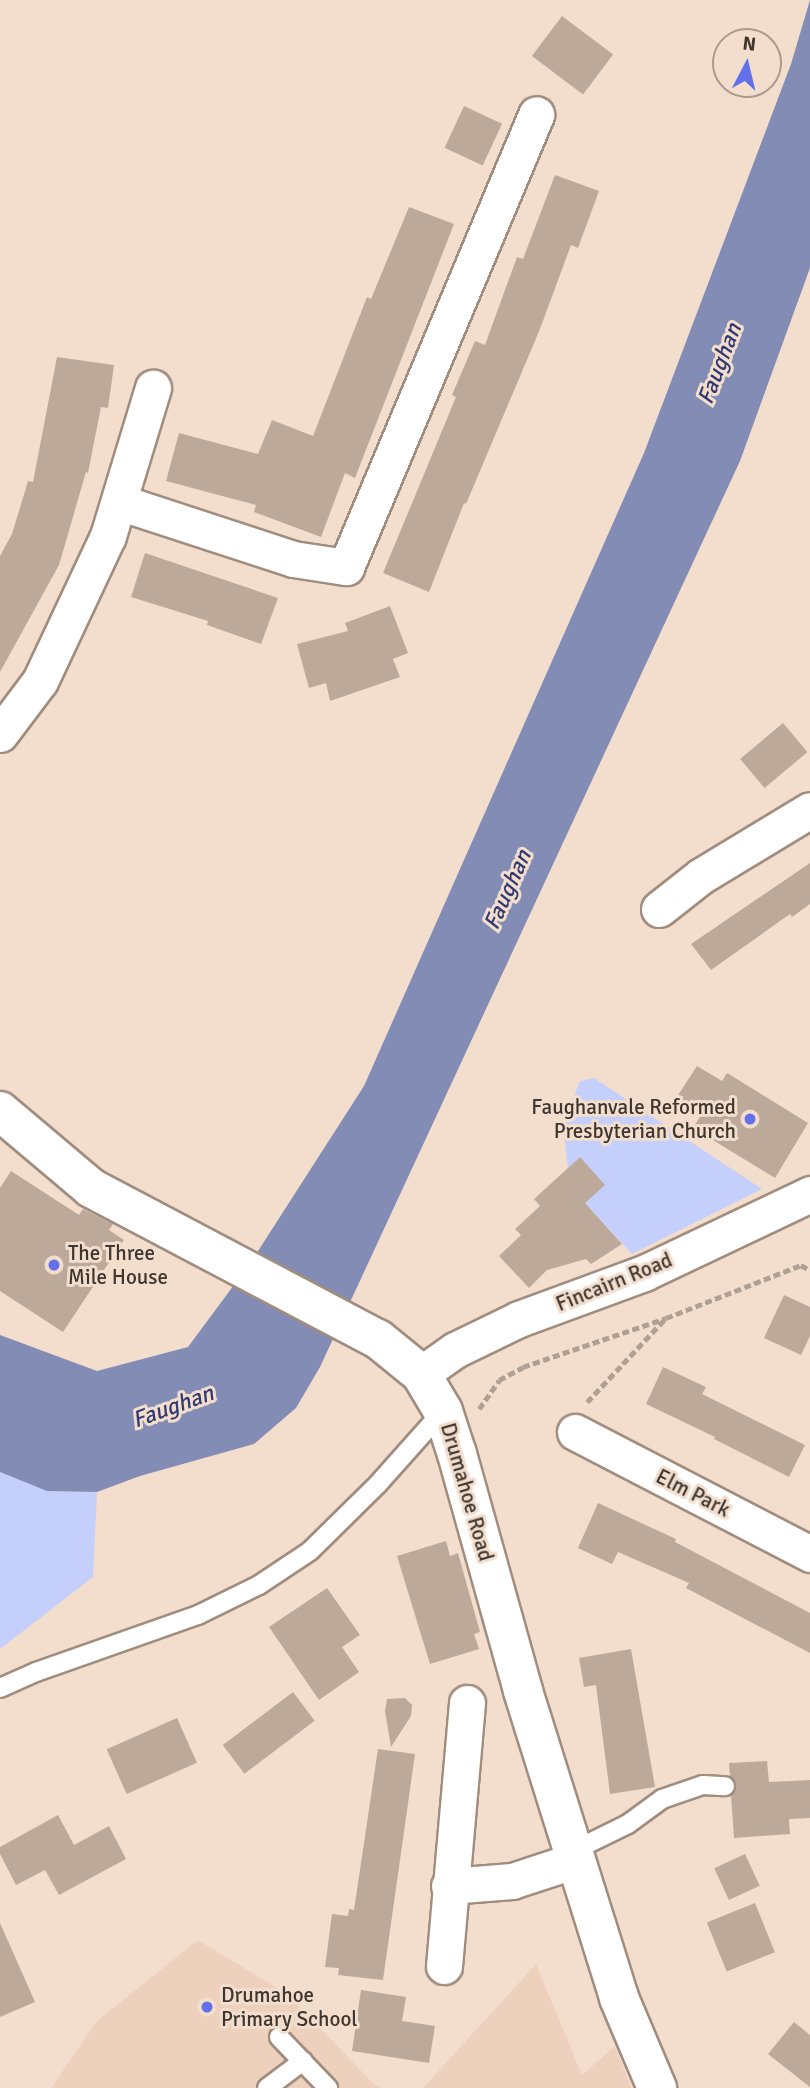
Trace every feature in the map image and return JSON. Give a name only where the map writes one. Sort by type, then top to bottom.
[{"type":"street","points":[[119,502],[293,559],[346,567],[536,114]]},
{"type":"street","points":[[0,734],[40,681],[108,536],[153,388]]},
{"type":"street","points":[[659,909],[701,876],[810,810]]},
{"type":"street","name":"Drumahoe Road","points":[[0,1111],[91,1188],[378,1339],[421,1374],[443,1411],[523,1691],[619,1998],[657,2088]]},
{"type":"street","name":"Fincairn Road","points":[[421,1374],[455,1350],[519,1319],[644,1273],[810,1195]]},
{"type":"street","name":"Elm Park","points":[[575,1432],[810,1554]]},
{"type":"street","points":[[444,1966],[467,1703]]},
{"type":"street","points":[[449,1886],[512,1881],[575,1856]]},
{"type":"lane","points":[[0,1688],[36,1672],[198,1615],[259,1585],[310,1551],[378,1483],[443,1411]]},
{"type":"lane","points":[[575,1856],[628,1824],[662,1799],[704,1785],[725,1786]]},
{"type":"lane","points":[[279,2037],[328,2088]]},
{"type":"lane","points":[[267,2088],[303,2062]]},
{"type":"path","points":[[457,1454],[478,1411],[499,1380],[523,1367],[666,1318],[801,1265],[810,1269]]},
{"type":"path","points":[[575,1432],[588,1401],[666,1318]]},
{"type":"shaded area","points":[[594,1078],[762,1189],[632,1254],[585,1203],[580,1157],[568,1168],[563,1125],[580,1081]]},
{"type":"shaded area","points":[[0,1472],[47,1491],[97,1492],[93,1577],[0,1649]]},
{"type":"shaded area","name":"Drumahoe Primary School","points":[[198,1940],[287,1994],[373,2083],[382,2088],[51,2088],[97,2021]]},
{"type":"shaded area","points":[[536,1964],[582,2075],[615,2046],[631,2088],[423,2088]]},
{"type":"water","name":"Faughan","points":[[810,0],[810,268],[740,461],[320,1367],[296,1408],[254,1444],[140,1476],[97,1492],[47,1491],[0,1472],[0,1335],[97,1371],[188,1347],[251,1262],[364,1086],[644,453],[778,98],[782,98],[782,88]]},
{"type":"building","points":[[562,16],[613,55],[583,94],[532,56]]},
{"type":"building","points":[[464,106],[502,124],[483,165],[445,148]]},
{"type":"building","points":[[555,175],[599,191],[578,248],[571,245],[540,329],[466,504],[464,503],[429,592],[383,573],[456,397],[452,395],[475,341],[485,345],[517,257],[523,259]]},
{"type":"building","points":[[409,207],[454,224],[355,478],[345,473],[321,537],[254,512],[256,505],[166,481],[179,433],[258,454],[272,420],[313,436],[367,297],[371,299]]},
{"type":"building","points":[[57,357],[114,365],[108,408],[101,407],[88,473],[86,472],[59,565],[0,672],[0,556],[12,534],[28,481],[33,482]]},
{"type":"building","points":[[145,553],[278,598],[261,644],[207,625],[208,621],[131,597]]},
{"type":"building","points":[[390,606],[408,653],[393,659],[400,677],[330,701],[326,683],[309,688],[297,644],[348,631],[345,623]]},
{"type":"building","points":[[783,723],[807,752],[765,788],[740,759]]},
{"type":"building","points":[[810,863],[810,904],[792,917],[790,914],[711,970],[691,944]]},
{"type":"building","name":"Faughanvale Reformed Presbyterian Church","points":[[697,1066],[722,1081],[727,1073],[808,1123],[775,1178],[693,1128],[701,1115],[675,1100]]},
{"type":"building","points":[[580,1157],[605,1185],[585,1203],[622,1244],[591,1264],[586,1259],[547,1270],[529,1288],[499,1256],[521,1235],[515,1229],[540,1206],[534,1199]]},
{"type":"building","name":"The Three Mile House","points":[[11,1171],[79,1215],[83,1209],[113,1224],[109,1230],[124,1240],[63,1332],[0,1291],[0,1188]]},
{"type":"building","points":[[784,1295],[810,1307],[810,1336],[801,1355],[764,1338]]},
{"type":"building","points":[[663,1367],[706,1387],[702,1394],[805,1445],[789,1477],[646,1404]]},
{"type":"building","points":[[598,1503],[676,1539],[675,1542],[810,1613],[810,1653],[686,1588],[689,1583],[618,1552],[612,1564],[578,1548]]},
{"type":"building","points":[[446,1541],[450,1556],[458,1553],[480,1632],[474,1634],[479,1649],[430,1664],[397,1556]]},
{"type":"building","points":[[327,1588],[360,1635],[342,1647],[359,1672],[319,1700],[269,1627]]},
{"type":"building","points":[[631,1649],[655,1787],[610,1794],[596,1685],[584,1687],[579,1658]]},
{"type":"building","points":[[293,1692],[315,1721],[244,1774],[223,1745]]},
{"type":"building","points":[[405,1698],[412,1705],[411,1716],[391,1747],[385,1711],[387,1699]]},
{"type":"building","points":[[177,1718],[197,1763],[127,1794],[107,1749]]},
{"type":"building","points":[[378,1749],[415,1754],[383,1980],[338,1975],[339,1968],[325,1967],[332,1914],[348,1916],[349,1909],[354,1910]]},
{"type":"building","points":[[767,1761],[769,1782],[810,1780],[810,1818],[789,1819],[790,1834],[734,1838],[731,1795],[736,1786],[730,1776],[729,1763]]},
{"type":"building","points":[[58,1815],[74,1845],[109,1826],[126,1859],[59,1895],[45,1870],[16,1885],[0,1854],[0,1847]]},
{"type":"building","points":[[745,1854],[760,1886],[729,1900],[714,1868]]},
{"type":"building","points":[[755,1903],[775,1952],[727,1972],[707,1922]]},
{"type":"building","points":[[0,1923],[35,2002],[0,2017]]},
{"type":"building","points":[[361,1990],[406,1997],[402,2021],[435,2026],[429,2063],[352,2051]]},
{"type":"building","points":[[794,2022],[810,2035],[810,2087],[768,2054]]},
{"type":"place","name":"Faughanvale Reformed Presbyterian Church","points":[[750,1119]]},
{"type":"place","name":"The Three Mile House","points":[[54,1265]]},
{"type":"place","name":"Drumahoe Primary School","points":[[207,2007]]}]
